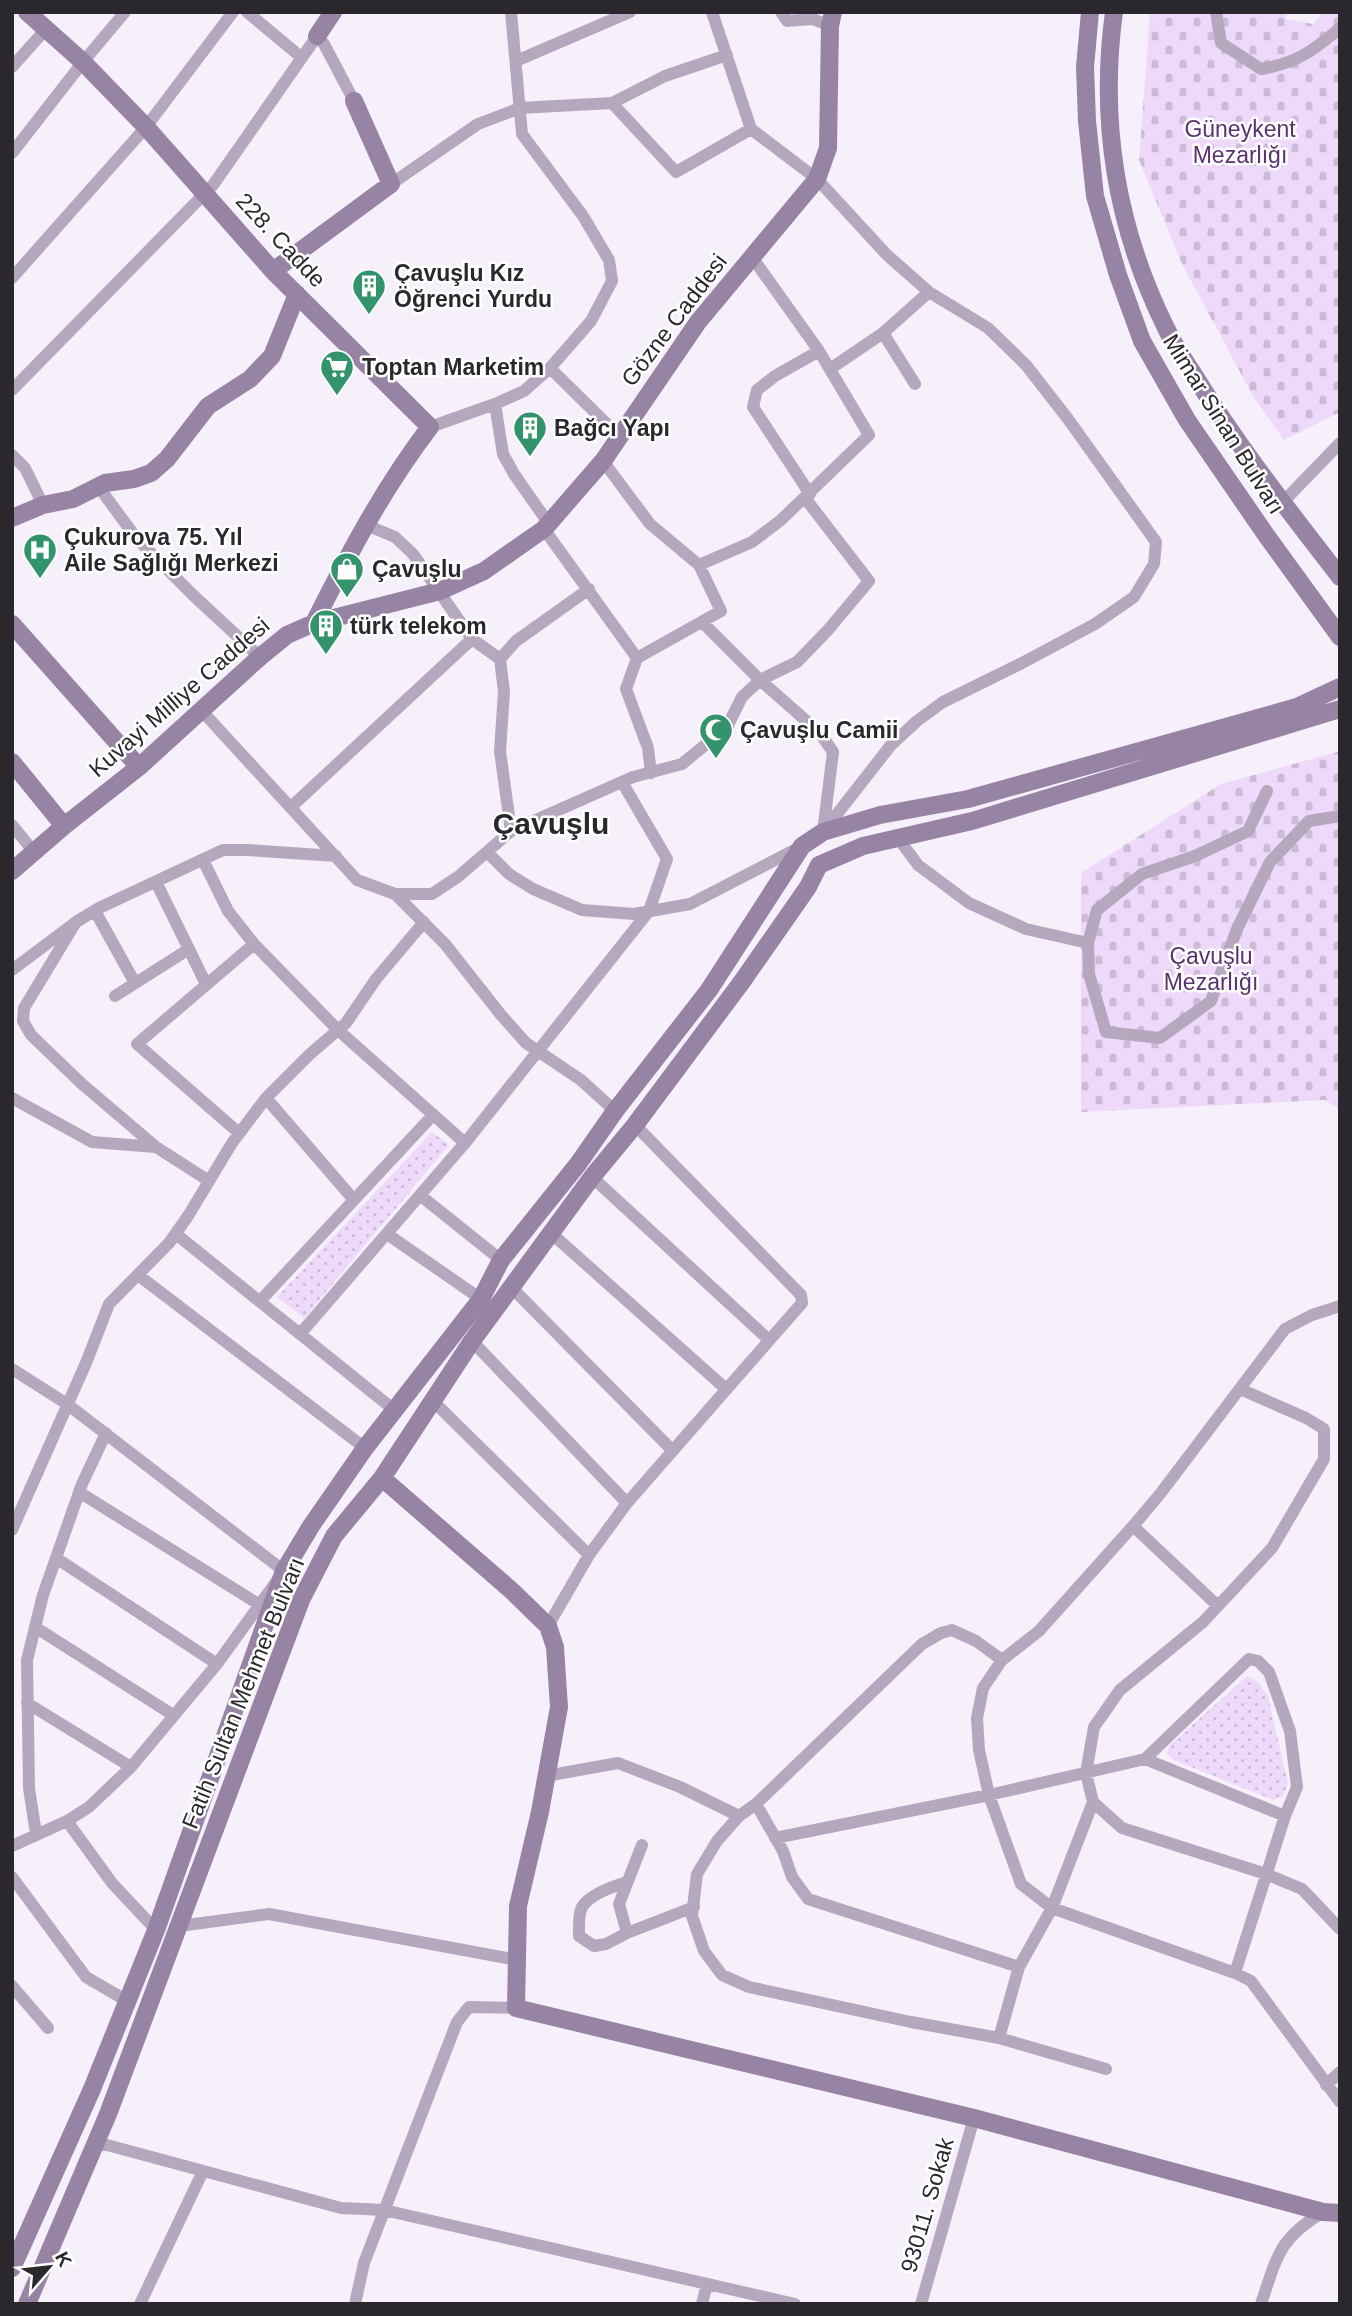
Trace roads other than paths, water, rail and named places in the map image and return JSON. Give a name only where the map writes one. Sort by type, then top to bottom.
[{"type":"main road","name":"228. Cadde","points":[[27,12],[83,62],[146,127],[273,271],[430,426]]},
{"type":"main road","points":[[317,36],[333,12]]},
{"type":"main road","name":"Mimar Sinan Bulvarı","points":[[1090,12],[1085,66],[1087,121],[1095,197],[1118,275],[1142,341],[1187,420],[1340,637]]},
{"type":"main road","name":"Mimar Sinan Bulvarı","points":[[1114,12],[1108,71],[1109,123],[1118,192],[1139,264],[1166,329],[1223,421],[1340,577]]},
{"type":"main road","name":"Gözne Caddesi","points":[[440,591],[484,571],[546,526],[603,461],[698,322],[817,179],[828,148],[831,19]]},
{"type":"main road","points":[[273,271],[391,184],[354,101]]},
{"type":"main road","points":[[12,518],[44,505],[73,499],[105,483],[134,479],[151,473],[167,458],[208,406],[250,379],[272,356],[297,294]]},
{"type":"main road","points":[[314,623],[366,525],[408,456],[430,426]]},
{"type":"main road","name":"Kuvayi Milliye Caddesi","points":[[12,871],[139,767],[287,635],[314,623],[440,591]]},
{"type":"main road","points":[[12,624],[139,767]]},
{"type":"main road","points":[[802,846],[823,832],[880,815],[968,799],[1297,706],[1340,687]]},
{"type":"main road","name":"Fatih Sultan Mehmet Bulvarı","points":[[27,2304],[96,2145],[301,1600],[334,1536],[382,1478],[472,1341],[592,1177],[635,1125],[741,983],[808,887],[819,865],[863,846],[972,821],[1340,709]]},
{"type":"main road","points":[[12,762],[64,826]]},
{"type":"main road","name":"Fatih Sultan Mehmet Bulvarı","points":[[12,2268],[92,2089],[156,1930],[284,1571],[311,1525],[393,1409],[481,1298],[501,1260],[578,1164],[615,1111],[709,990],[802,846]]},
{"type":"main road","points":[[382,1478],[512,1591],[548,1626],[555,1647],[559,1707],[547,1776],[518,1906],[516,2008],[974,2118],[1331,2212]]},
{"type":"street","points":[[12,153],[125,12]]},
{"type":"street","points":[[12,278],[146,127],[233,12]]},
{"type":"street","points":[[247,12],[301,57]]},
{"type":"street","points":[[430,426],[524,391],[550,368],[591,321],[612,281],[609,260],[583,216],[522,134],[511,12]]},
{"type":"street","points":[[516,61],[630,12]]},
{"type":"street","points":[[712,12],[751,128],[817,179],[887,255],[929,292],[988,328],[1026,365],[1156,542],[1154,564],[1134,597],[1095,624],[943,702],[917,721],[891,745],[823,832]]},
{"type":"street","points":[[781,12],[787,21],[831,19]]},
{"type":"street","points":[[1216,12],[1221,43],[1261,69],[1280,66],[1310,53],[1340,28]]},
{"type":"street","points":[[12,67],[46,29]]},
{"type":"street","points":[[12,390],[213,185],[317,36],[324,44],[354,101]]},
{"type":"street","points":[[391,184],[478,124],[520,108],[612,103],[665,76],[727,55]]},
{"type":"street","points":[[612,103],[676,173],[751,128]]},
{"type":"street","points":[[699,565],[752,542],[781,520],[869,435],[820,351],[752,257]]},
{"type":"street","points":[[830,369],[884,333],[929,292]]},
{"type":"street","points":[[884,333],[915,383]]},
{"type":"street","points":[[202,711],[357,880],[395,894],[432,894],[512,831],[622,782],[682,764],[727,727],[742,697],[760,680],[797,662],[828,631],[869,580],[808,496],[753,407],[757,390],[775,376],[820,351]]},
{"type":"street","points":[[550,368],[620,437]]},
{"type":"street","points":[[495,404],[503,454],[514,474],[546,526],[637,658]]},
{"type":"street","points":[[1283,502],[1340,443]]},
{"type":"street","points":[[12,455],[25,468],[44,505]]},
{"type":"street","points":[[603,461],[650,524],[699,565],[721,611],[637,658],[626,690],[648,748],[651,773]]},
{"type":"street","points":[[99,486],[137,539],[260,657]]},
{"type":"street","points":[[366,525],[395,537],[413,554],[472,639],[500,659],[504,692],[500,751],[512,831]]},
{"type":"street","points":[[500,659],[516,641],[589,589]]},
{"type":"street","points":[[702,622],[760,680],[820,733],[833,752],[823,832]]},
{"type":"street","points":[[291,807],[472,639]]},
{"type":"street","points":[[300,1334],[421,1196],[539,1052],[649,911],[667,859],[622,782]]},
{"type":"street","points":[[1267,791],[1248,831],[1195,856],[1142,874],[1097,910],[1088,943],[1089,974],[1106,1032],[1160,1038],[1210,1001],[1237,929],[1270,862],[1308,821],[1340,816]]},
{"type":"street","points":[[12,825],[34,852]]},
{"type":"street","points":[[898,838],[918,865],[969,903],[1026,929],[1088,943]]},
{"type":"street","points":[[487,852],[509,874],[533,890],[582,910],[634,914],[690,904],[802,846]]},
{"type":"street","points":[[12,970],[95,911],[223,850],[335,856]]},
{"type":"street","points":[[203,860],[228,912],[254,944],[338,1030],[464,1143]]},
{"type":"street","points":[[156,882],[206,984]]},
{"type":"street","points":[[395,894],[445,944],[500,1015],[526,1042],[581,1080],[615,1111]]},
{"type":"street","points":[[95,911],[135,983]]},
{"type":"street","points":[[76,922],[24,1009],[23,1021],[31,1035],[82,1084],[156,1147],[209,1181]]},
{"type":"street","points":[[12,1530],[109,1304],[176,1234],[239,1133],[266,1098],[346,1023],[376,979],[424,922]]},
{"type":"street","points":[[239,1133],[137,1044],[254,944]]},
{"type":"street","points":[[115,996],[189,949]]},
{"type":"street","points":[[12,1098],[92,1142],[156,1147]]},
{"type":"street","points":[[266,1098],[354,1200]]},
{"type":"street","points":[[260,1301],[433,1115]]},
{"type":"street","points":[[548,1626],[589,1555],[627,1503],[802,1303],[801,1295],[635,1125]]},
{"type":"street","points":[[592,1177],[769,1340]]},
{"type":"street","points":[[421,1196],[501,1260]]},
{"type":"street","points":[[551,1233],[726,1389]]},
{"type":"street","points":[[176,1234],[393,1409]]},
{"type":"street","points":[[387,1234],[481,1298]]},
{"type":"street","points":[[138,1275],[365,1448]]},
{"type":"street","points":[[512,1288],[673,1451]]},
{"type":"street","points":[[1340,1307],[1312,1315],[1285,1329],[1133,1526],[1039,1630],[1002,1660],[984,1688],[976,1718],[979,1750],[989,1795],[1021,1884],[1052,1908],[1251,1981],[1340,2102]]},
{"type":"street","points":[[472,1341],[627,1503]]},
{"type":"street","points":[[12,1369],[67,1404],[284,1571],[217,1664],[131,1767],[89,1807],[67,1821],[12,1846]]},
{"type":"street","points":[[1240,1389],[1306,1418],[1324,1429],[1324,1459],[1272,1548],[1203,1622],[1120,1689],[1094,1727],[1086,1773],[1093,1802],[1122,1828],[1266,1874],[1302,1889],[1340,1929]]},
{"type":"street","points":[[432,1400],[589,1555]]},
{"type":"street","points":[[36,1834],[29,1788],[27,1660],[56,1558],[79,1492],[106,1433]]},
{"type":"street","points":[[79,1492],[260,1605]]},
{"type":"street","points":[[1133,1526],[1218,1606]]},
{"type":"street","points":[[56,1558],[217,1664]]},
{"type":"street","points":[[35,1627],[173,1715]]},
{"type":"street","points":[[1002,1660],[976,1641],[952,1630],[922,1644],[717,1841],[697,1874],[692,1916],[704,1951],[722,1975],[749,1987],[999,2038],[1106,2069]]},
{"type":"street","points":[[775,1838],[989,1795],[1145,1759],[1249,1659],[1258,1661],[1269,1672],[1290,1731],[1297,1787],[1285,1816],[1235,1973]]},
{"type":"street","points":[[27,1703],[131,1767]]},
{"type":"street","points":[[1145,1759],[1285,1816]]},
{"type":"street","points":[[547,1776],[618,1763],[680,1787],[740,1816]]},
{"type":"street","points":[[999,2038],[1019,1967],[1052,1908],[1093,1802]]},
{"type":"street","points":[[756,1804],[782,1851],[792,1877],[808,1899],[1019,1967]]},
{"type":"street","points":[[67,1821],[112,1884],[156,1930]]},
{"type":"street","points":[[627,1933],[619,1904],[642,1845]]},
{"type":"street","points":[[12,1877],[86,1977],[127,2001]]},
{"type":"street","points":[[628,1882],[603,1891],[583,1906],[579,1936],[594,1946],[606,1944],[694,1907]]},
{"type":"street","points":[[178,1926],[269,1914],[517,1960]]},
{"type":"street","points":[[12,1986],[48,2028]]},
{"type":"street","points":[[355,2304],[364,2263],[457,2022],[469,2007],[516,2008]]},
{"type":"street","points":[[1326,2084],[1340,2071]]},
{"type":"street","name":"93011. Sokak","points":[[921,2304],[974,2118]]},
{"type":"street","points":[[96,2145],[107,2145],[341,2208],[384,2210],[795,2304]]},
{"type":"street","points":[[140,2304],[203,2171]]},
{"type":"street","points":[[1261,2304],[1280,2248],[1300,2225],[1331,2212]]},
{"type":"street","points":[[702,2304],[706,2284]]},
{"type":"place","name":"Çavuşlu Kız Öğrenci Yurdu","points":[[369,316]]},
{"type":"place","name":"Toptan Marketim","points":[[337,397]]},
{"type":"place","name":"Bağcı Yapı","points":[[530,458]]},
{"type":"place","name":"Çukurova 75. Yıl Aile Sağlığı Merkezi","points":[[40,580]]},
{"type":"place","name":"Çavuşlu","points":[[347,599]]},
{"type":"place","name":"türk telekom","points":[[326,656]]},
{"type":"place","name":"Çavuşlu Camii","points":[[716,760]]},
{"type":"district","name":"Çavuşlu","points":[[551,824]]},
{"type":"park label","name":"Güneykent Mezarlığı","points":[[1240,142]]},
{"type":"park label","name":"Çavuşlu Mezarlığı","points":[[1211,969]]}]
